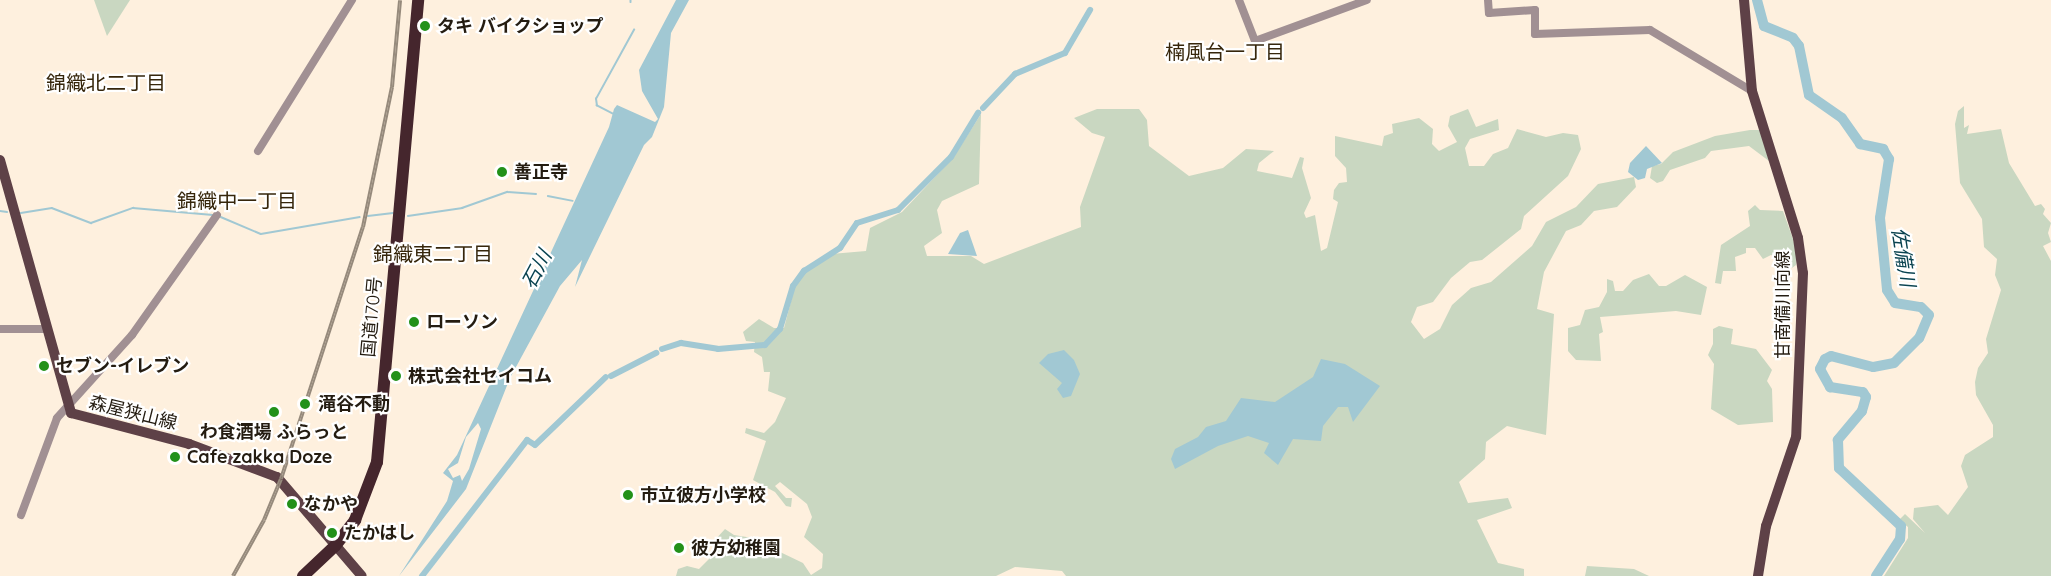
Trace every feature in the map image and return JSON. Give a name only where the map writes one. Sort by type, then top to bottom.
[{"type":"highway","name":"国道170号","points":[[303,576],[339,551],[360,509],[377,462],[418,0]]},
{"type":"main road","name":"甘南備川向線","points":[[1744,0],[1752,91],[1798,238],[1803,273],[1796,437],[1766,526],[1758,576]]},
{"type":"main road","name":"森屋狭山線","points":[[0,160],[68,405],[77,415],[189,444],[277,477],[362,576]]},
{"type":"street","points":[[258,151],[352,0]]},
{"type":"street","points":[[1239,0],[1255,41],[1367,0]]},
{"type":"street","points":[[1488,0],[1489,13],[1535,10],[1535,34],[1650,30],[1752,91]]},
{"type":"street","points":[[21,515],[48,438],[68,405],[132,335],[217,214]]},
{"type":"street","points":[[0,329],[46,329]]},
{"type":"green space","points":[[94,0],[130,0],[107,36]]},
{"type":"green space","points":[[1964,106],[1964,128],[1969,125],[1967,134],[2001,129],[2009,163],[2035,206],[2041,204],[2045,209],[2043,214],[2051,223],[2048,233],[2051,242],[2043,246],[2051,261],[2051,576],[1884,576],[1908,538],[1908,527],[1899,520],[1905,514],[1925,533],[1913,519],[1914,508],[1938,505],[1948,515],[1968,487],[1961,466],[1965,455],[1993,437],[1993,425],[1976,395],[1975,382],[1978,368],[1988,353],[1986,339],[2001,290],[1995,275],[1997,259],[1984,247],[1982,219],[1960,183],[1955,124],[1958,111]]},
{"type":"green space","points":[[1097,109],[1139,109],[1147,120],[1149,146],[1189,176],[1223,168],[1246,149],[1274,151],[1259,163],[1257,171],[1292,178],[1300,157],[1304,158],[1302,168],[1311,198],[1304,213],[1306,218],[1315,215],[1321,251],[1327,248],[1338,202],[1333,199],[1334,190],[1339,183],[1347,182],[1346,168],[1335,156],[1335,136],[1382,146],[1384,136],[1393,133],[1392,124],[1419,118],[1433,129],[1432,144],[1439,151],[1457,142],[1448,126],[1450,116],[1468,109],[1476,127],[1498,119],[1499,130],[1470,139],[1465,148],[1469,166],[1484,166],[1493,154],[1508,148],[1517,129],[1546,137],[1563,133],[1578,135],[1581,149],[1568,176],[1524,216],[1521,229],[1482,260],[1470,262],[1451,278],[1433,302],[1417,307],[1411,322],[1424,339],[1440,329],[1452,305],[1471,288],[1491,282],[1532,246],[1546,222],[1576,207],[1598,184],[1634,177],[1636,187],[1617,207],[1594,211],[1581,225],[1566,231],[1544,272],[1537,309],[1554,314],[1546,435],[1507,426],[1486,442],[1485,459],[1459,482],[1468,503],[1508,498],[1512,508],[1477,520],[1498,563],[1524,569],[1524,576],[1066,576],[1062,571],[1015,567],[996,576],[676,576],[678,569],[687,566],[699,569],[715,553],[714,541],[725,529],[734,535],[778,542],[778,551],[803,563],[811,575],[822,568],[823,554],[804,537],[812,517],[807,504],[780,482],[775,486],[786,498],[792,498],[791,507],[786,506],[775,492],[753,480],[766,441],[745,433],[746,428],[764,433],[775,422],[786,398],[768,391],[770,372],[764,372],[762,357],[754,352],[755,342],[746,341],[743,332],[759,319],[774,328],[784,328],[795,286],[806,272],[831,254],[866,251],[870,228],[902,212],[953,158],[981,114],[979,184],[942,201],[937,210],[942,233],[924,246],[927,256],[971,256],[984,264],[1081,227],[1080,207],[1105,137],[1092,133],[1074,118]]},
{"type":"green space","points":[[1760,130],[1769,161],[1749,146],[1711,151],[1705,158],[1670,170],[1663,181],[1657,183],[1650,178],[1652,166],[1661,164],[1673,152],[1715,136]]},
{"type":"green space","points":[[1755,205],[1760,210],[1783,211],[1798,253],[1796,265],[1792,268],[1788,261],[1771,255],[1763,259],[1755,248],[1746,248],[1746,253],[1735,257],[1736,271],[1723,271],[1721,284],[1715,283],[1721,245],[1750,226],[1748,211]]},
{"type":"green space","points":[[1649,274],[1659,286],[1666,286],[1685,275],[1707,287],[1701,315],[1676,311],[1600,317],[1603,332],[1599,334],[1601,361],[1576,360],[1568,351],[1568,328],[1580,325],[1585,310],[1599,307],[1607,292],[1607,279],[1613,281],[1615,291],[1623,291],[1633,280]]},
{"type":"green space","points":[[1719,326],[1733,329],[1731,344],[1756,349],[1772,370],[1767,381],[1772,389],[1773,422],[1738,425],[1711,409],[1714,364],[1708,355],[1713,344],[1713,329]]},
{"type":"green space","points":[[1587,566],[1634,569],[1649,576],[1585,576]]},
{"type":"water","points":[[676,0],[689,0],[671,33],[664,107],[652,137],[644,145],[575,287],[582,260],[560,286],[510,378],[466,489],[399,576],[447,501],[453,481],[443,473],[457,455],[609,127],[614,109],[617,105],[655,122],[658,119],[642,91],[639,70]],"holes":[[[478,423],[481,429],[469,469],[462,481],[460,475],[453,478],[448,469],[458,463],[466,437]]]},
{"type":"water","points":[[1646,146],[1662,163],[1647,169],[1645,178],[1638,180],[1628,172],[1630,163]]},
{"type":"water","points":[[968,230],[977,256],[948,254],[960,233]]},
{"type":"water","points":[[1064,350],[1074,360],[1080,374],[1071,396],[1063,398],[1057,389],[1062,383],[1039,363],[1048,354]]},
{"type":"water","points":[[1321,359],[1345,364],[1380,386],[1353,422],[1348,407],[1338,407],[1323,426],[1321,441],[1293,439],[1278,465],[1264,453],[1269,443],[1248,436],[1218,446],[1175,469],[1171,459],[1175,449],[1198,437],[1206,427],[1226,421],[1241,398],[1275,402],[1313,377]]},
{"type":"waterway","name":"佐備川","points":[[1757,0],[1764,26],[1793,38],[1799,46],[1809,95],[1842,118],[1860,144],[1883,149],[1889,159],[1880,218],[1887,290],[1895,303],[1921,307],[1929,315],[1919,338],[1894,363],[1873,367],[1831,356],[1825,359],[1820,369],[1830,387],[1863,392],[1866,397],[1862,411],[1838,440],[1839,468],[1901,526],[1900,539],[1876,576]]},
{"type":"waterway","points":[[983,108],[1015,74],[1065,53],[1090,10]]},
{"type":"waterway","points":[[613,114],[597,106],[596,99],[634,30]]},
{"type":"waterway","points":[[662,349],[681,343],[718,349],[765,345],[780,329],[793,286],[804,271],[840,248],[857,223],[898,210],[951,157],[978,113]]},
{"type":"waterway","points":[[408,216],[462,208],[507,192],[536,194]]},
{"type":"waterway","points":[[548,196],[573,201]]},
{"type":"waterway","points":[[21,213],[52,208],[91,223],[133,208],[213,215]]},
{"type":"waterway","points":[[0,211],[7,212]]},
{"type":"waterway","points":[[368,216],[393,213]]},
{"type":"waterway","points":[[221,217],[261,234],[360,217]]},
{"type":"waterway","points":[[611,376],[656,353]]},
{"type":"waterway","points":[[422,576],[527,440],[535,445],[606,377]]},
{"type":"railway","points":[[233,576],[264,520],[281,479],[363,227],[392,87],[400,0]]},
{"type":"place","name":"タキ バイクショップ","points":[[425,26]]},
{"type":"place","name":"善正寺","points":[[502,172]]},
{"type":"place","name":"ローソン","points":[[414,322]]},
{"type":"place","name":"セブン-イレブン","points":[[44,366]]},
{"type":"place","name":"株式会社セイコム","points":[[396,376]]},
{"type":"place","name":"滝谷不動","points":[[305,404]]},
{"type":"place","name":"わ食酒場 ふらっと","points":[[274,412]]},
{"type":"place","name":"Cafe zakka Doze","points":[[175,457]]},
{"type":"place","name":"市立彼方小学校","points":[[628,495]]},
{"type":"place","name":"なかや","points":[[292,504]]},
{"type":"place","name":"たかはし","points":[[332,533]]},
{"type":"place","name":"彼方幼稚園","points":[[679,548]]},
{"type":"district","name":"楠風台一丁目","points":[[1225,51]]},
{"type":"district","name":"錦織北二丁目","points":[[106,82]]},
{"type":"district","name":"錦織中一丁目","points":[[237,200]]},
{"type":"district","name":"錦織東二丁目","points":[[433,253]]},
{"type":"water label","name":"石川","points":[[536,269]]}]
